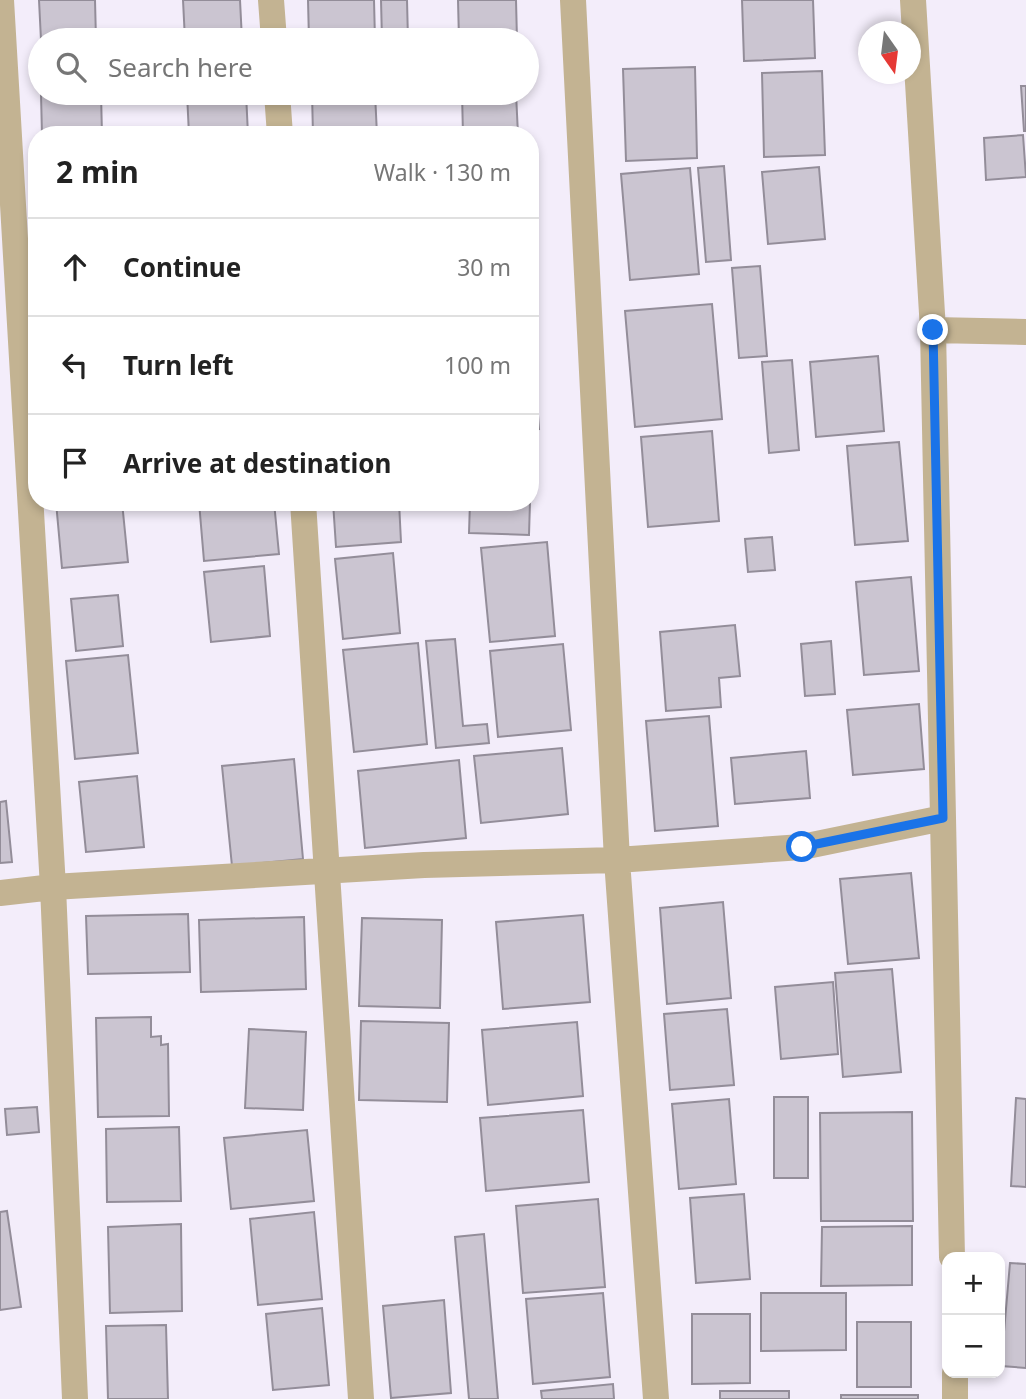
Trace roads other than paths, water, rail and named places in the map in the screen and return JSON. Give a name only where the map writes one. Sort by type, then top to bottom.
[{"type":"street","points":[[1,0],[28,461]]},
{"type":"street","points":[[271,0],[273,28]]},
{"type":"street","points":[[573,0],[617,860],[656,1399]]},
{"type":"street","points":[[913,0],[933,330],[952,1252]]},
{"type":"street","points":[[278,105],[279,126]]},
{"type":"street","points":[[933,330],[1026,332]]},
{"type":"street","points":[[31,511],[53,887],[75,1399]]},
{"type":"street","points":[[304,511],[360,1399]]},
{"type":"street","points":[[0,893],[53,887],[424,865],[617,860],[802,847],[943,818]]},
{"type":"street","points":[[955,1378],[955,1399]]}]
